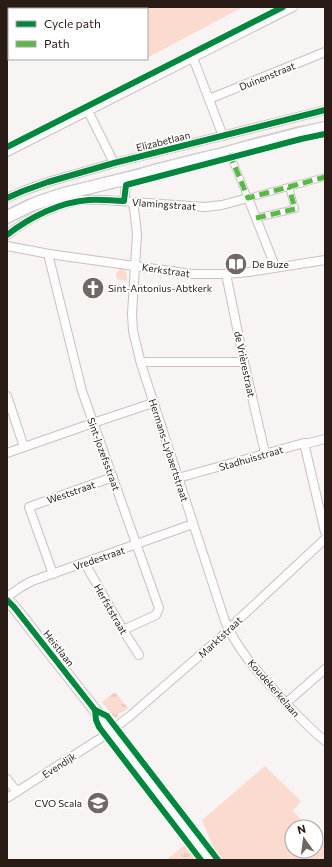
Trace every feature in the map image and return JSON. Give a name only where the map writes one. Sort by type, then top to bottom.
[{"type":"main road","points":[[7,218],[31,205],[63,194],[292,135],[325,128]]},
{"type":"main road","name":"Heistlaan","points":[[7,598],[210,860]]},
{"type":"street","points":[[7,152],[293,7]]},
{"type":"street","name":"Duinenstraat","points":[[209,99],[325,52]]},
{"type":"street","points":[[193,58],[224,136]]},
{"type":"street","name":"Elizabetlaan","points":[[7,198],[48,182],[114,163],[325,110]]},
{"type":"street","points":[[88,111],[114,163]]},
{"type":"street","points":[[230,152],[273,261],[274,268]]},
{"type":"street","points":[[124,201],[126,185],[133,177]]},
{"type":"street","name":"Vlamingstraat","points":[[7,235],[34,217],[60,206],[77,201],[124,201],[205,207],[222,205],[325,178]]},
{"type":"street","points":[[256,218],[295,209],[289,187]]},
{"type":"street","name":"Hermans-Lybaertstraat","points":[[133,202],[136,216],[137,234],[132,314],[133,331],[153,403],[229,630]]},
{"type":"street","name":"Kerkstraat","points":[[7,246],[49,254],[192,274],[226,274],[325,260]]},
{"type":"street","name":"Sint-Jozefsstraat","points":[[49,254],[82,390],[159,608],[156,615],[123,630]]},
{"type":"street","name":"de Vrièrestraat","points":[[226,274],[265,453]]},
{"type":"street","points":[[141,364],[146,362],[244,362]]},
{"type":"street","points":[[7,396],[24,447]]},
{"type":"street","points":[[7,453],[93,422],[153,403]]},
{"type":"street","name":"Stadhuisstraat","points":[[178,478],[265,453],[304,443],[309,444],[325,439]]},
{"type":"street","points":[[304,443],[325,532]]},
{"type":"street","name":"Weststraat","points":[[53,574],[29,507],[114,477]]},
{"type":"street","name":"Vredestraat","points":[[7,598],[21,587],[32,581],[193,524]]},
{"type":"street","name":"Marktstraat","points":[[110,730],[130,716],[222,638],[238,620],[325,539]]},
{"type":"street","name":"Herfststraat","points":[[86,562],[87,567],[139,655]]},
{"type":"street","name":"Koudekerkelaan","points":[[229,630],[259,673],[314,732],[325,741]]},
{"type":"street","points":[[286,703],[325,669]]},
{"type":"street","name":"Evendijk","points":[[7,798],[110,730]]},
{"type":"street","points":[[7,779],[17,792]]},
{"type":"green space","points":[[243,7],[148,57],[148,8],[120,8]]},
{"type":"green space","points":[[121,268],[127,273],[127,280],[117,279],[116,273]]},
{"type":"green space","points":[[115,692],[128,708],[122,713],[120,712],[117,718],[115,718],[102,702]]},
{"type":"green space","points":[[265,766],[301,801],[293,811],[300,819],[284,819],[284,859],[324,859],[324,845],[325,860],[222,860],[216,854],[202,820]]},
{"type":"green space","points":[[186,844],[198,860],[166,860]]},
{"type":"tram line","points":[[7,210],[39,195],[61,188],[325,121]]},
{"type":"marked path","points":[[231,153],[233,162],[248,198],[325,177]]},
{"type":"marked path","points":[[256,218],[295,209],[289,187]]},
{"type":"cycle path","points":[[7,147],[283,7]]},
{"type":"cycle path","points":[[7,198],[48,182],[114,163],[325,110]]},
{"type":"cycle path","points":[[7,235],[25,222],[56,207],[78,201],[124,201],[126,185],[325,134]]},
{"type":"cycle path","points":[[7,600],[95,710],[107,716],[218,860]]},
{"type":"cycle path","points":[[95,710],[96,720],[99,727],[201,860]]},
{"type":"place","name":"De Buze","points":[[236,264]]},
{"type":"place","name":"Sint-Antonius-Abtkerk","points":[[93,288]]},
{"type":"place","name":"CVO Scala","points":[[98,803]]}]
